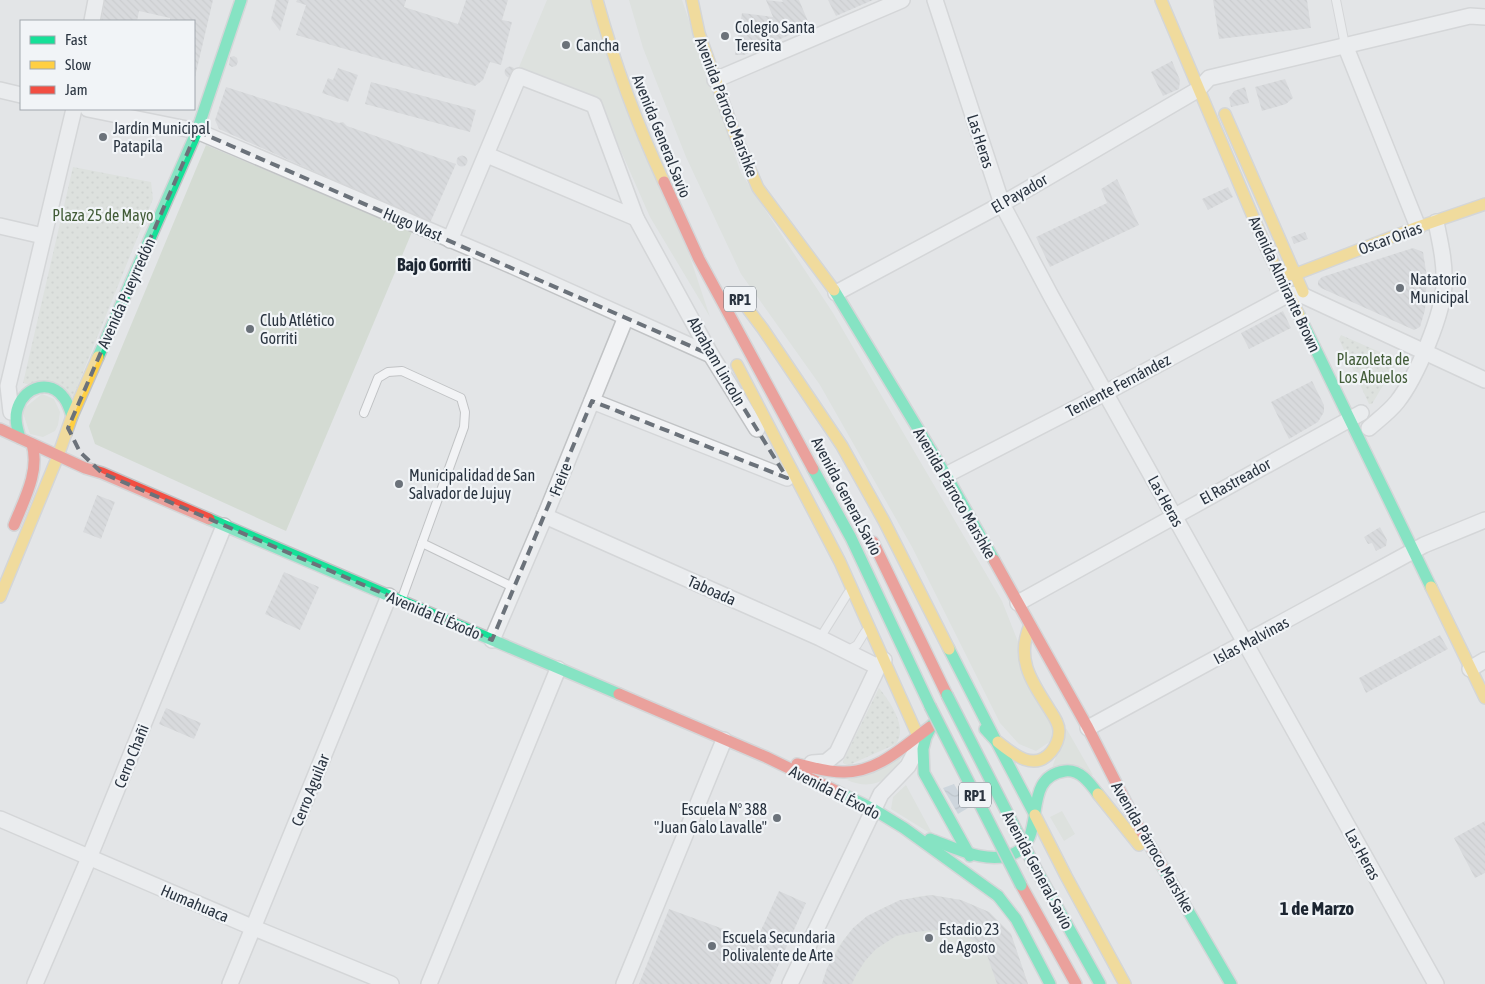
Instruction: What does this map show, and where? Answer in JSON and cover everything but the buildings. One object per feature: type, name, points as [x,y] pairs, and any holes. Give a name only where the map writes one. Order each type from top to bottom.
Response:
[{"type":"main road","name":"Avenida Pueyrredón","points":[[72,416],[197,131],[242,0]]},
{"type":"main road","name":"Avenida General Savio","points":[[597,0],[608,40],[648,148],[699,259],[743,343],[851,538],[930,706],[1021,885],[1076,984]]},
{"type":"main road","name":"Avenida Párroco Marshke","points":[[692,0],[699,33],[715,80],[742,153],[758,188],[836,293],[946,475],[1088,728],[1137,824],[1231,984]]},
{"type":"main road","name":"Avenida Almirante Brown","points":[[1161,0],[1207,81],[1268,252],[1280,275],[1301,300],[1480,663],[1485,698]]},
{"type":"main road","name":"Avenida Almirante Brown","points":[[1221,105],[1296,274],[1301,300]]},
{"type":"main road","name":"Oscar Orias","points":[[1280,275],[1296,274],[1485,204]]},
{"type":"main road","points":[[699,259],[723,329]]},
{"type":"main road","name":"RP1","points":[[788,386],[737,293],[842,446],[884,521],[996,741]]},
{"type":"main road","points":[[733,355],[861,607],[881,663],[920,744],[924,773],[966,851],[1016,920],[1050,984]]},
{"type":"main road","points":[[0,597],[58,456],[72,416],[70,406],[65,397],[49,386],[29,388],[20,394],[14,402],[11,422],[20,438]]},
{"type":"main road","points":[[0,429],[36,446],[59,440],[67,431]]},
{"type":"main road","points":[[67,431],[75,444]]},
{"type":"main road","points":[[9,539],[34,466],[36,446]]},
{"type":"main road","name":"Avenida El Éxodo","points":[[36,446],[766,757],[873,809],[904,828],[998,896]]},
{"type":"main road","name":"Avenida El Éxodo","points":[[83,455],[102,473]]},
{"type":"main road","name":"Avenida General Savio","points":[[869,536],[947,695],[1033,863],[1099,981]]},
{"type":"main road","points":[[932,725],[944,717],[960,714],[974,721],[1019,758],[1032,761],[1040,760],[1049,755],[1056,747],[1058,741],[1058,724],[1030,676],[1023,645],[1030,625]]},
{"type":"main road","points":[[996,741],[1125,984]]},
{"type":"main road","name":"Avenida El Éxodo","points":[[766,757],[828,770],[850,772],[872,766],[920,744]]},
{"type":"main road","name":"Avenida El Éxodo","points":[[904,828],[927,838],[990,857],[1015,853],[1026,843],[1035,815],[1039,794],[1048,778],[1066,771],[1080,774],[1094,788],[1123,827],[1170,878]]},
{"type":"street","points":[[92,20],[96,0]]},
{"type":"street","points":[[715,80],[902,0]]},
{"type":"street","name":"Las Heras","points":[[935,0],[1002,204],[1105,393],[1436,984]]},
{"type":"street","name":"El Payador","points":[[836,293],[1002,204],[1207,81],[1345,45],[1470,16],[1485,17]]},
{"type":"street","points":[[1345,45],[1418,228]]},
{"type":"street","name":"Abraham Lincoln","points":[[487,155],[519,76],[594,105],[636,218],[711,355],[788,478],[848,593],[861,607]]},
{"type":"street","points":[[0,90],[20,95]]},
{"type":"street","points":[[11,412],[8,386],[74,110]]},
{"type":"street","name":"Hugo Wast","points":[[93,110],[197,131],[711,355]]},
{"type":"street","points":[[450,240],[487,155],[636,218]]},
{"type":"street","points":[[1366,433],[1407,388],[1439,316],[1444,284],[1443,257],[1436,222]]},
{"type":"street","points":[[0,226],[43,236]]},
{"type":"street","points":[[1301,300],[1485,380]]},
{"type":"street","name":"Teniente Fernández","points":[[946,475],[1105,393],[1301,300]]},
{"type":"street","name":"Freire","points":[[492,640],[626,317]]},
{"type":"street","points":[[592,401],[788,478]]},
{"type":"street","name":"El Rastreador","points":[[1018,603],[1355,412]]},
{"type":"street","name":"Taboada","points":[[545,516],[847,651],[881,663]]},
{"type":"street","name":"Islas Malvinas","points":[[1088,728],[1422,547],[1485,520]]},
{"type":"street","name":"Cerro Chañi","points":[[35,984],[89,858],[224,526]]},
{"type":"street","name":"Cerro Aguilar","points":[[230,984],[395,598]]},
{"type":"street","points":[[794,763],[826,762],[837,753],[881,663]]},
{"type":"street","points":[[428,984],[558,669]]},
{"type":"street","points":[[790,984],[881,794],[908,766],[926,732],[932,725]]},
{"type":"street","points":[[624,984],[724,740]]},
{"type":"street","name":"Humahuaca","points":[[0,818],[89,858],[391,984]]},
{"type":"lane","points":[[1336,0],[1345,45]]},
{"type":"lane","points":[[364,413],[378,378],[388,372],[402,371],[461,398],[465,412],[464,426],[422,543],[395,598]]},
{"type":"lane","points":[[422,543],[515,588]]},
{"type":"lane","points":[[820,638],[848,593]]},
{"type":"lane","points":[[847,651],[857,645],[869,626]]},
{"type":"highlighted area","points":[[197,131],[711,355],[787,478],[592,401],[492,640],[102,473],[80,452],[68,428]]},
{"type":"green space","points":[[547,0],[590,0],[684,239],[710,317],[650,217],[598,99],[519,67]]},
{"type":"green space","points":[[629,0],[682,0],[741,173],[833,313],[1002,601],[1052,728],[1051,741],[1036,751],[1019,744],[1000,723],[912,547],[820,385],[741,274],[686,157],[643,48]]},
{"type":"green space","name":"Club Atlético Gorriti","points":[[206,145],[412,232],[286,531],[95,444],[89,426]]},
{"type":"green space","name":"Plaza 25 de Mayo","points":[[73,167],[151,182],[153,199],[73,397],[23,383]]},
{"type":"green space","name":"Plazoleta de Los Abuelos","points":[[1341,335],[1398,360],[1372,404],[1369,404],[1339,339]]},
{"type":"green space","points":[[42,394],[54,399],[60,412],[55,431],[43,437],[30,434],[22,410]]},
{"type":"green space","points":[[879,688],[888,700],[899,723],[899,737],[896,744],[849,765],[844,764],[843,761]]},
{"type":"green space","points":[[1066,728],[1093,775],[1052,768]]},
{"type":"green space","points":[[902,756],[892,772],[880,781],[865,784],[847,780]]},
{"type":"green space","points":[[906,785],[933,835],[891,809],[893,797]]},
{"type":"green space","points":[[1062,811],[1075,834],[1064,841],[1050,817]]},
{"type":"green space","name":"Estadio 23 de Agosto","points":[[931,895],[961,900],[989,912],[1011,934],[1028,984],[822,984],[828,965],[837,948],[862,921],[876,911],[893,904],[911,898]]},
{"type":"water","points":[[954,784],[968,808],[958,814],[943,788]]},
{"type":"traffic: fast","points":[[98,357],[197,131],[241,0]]},
{"type":"traffic: fast","points":[[834,290],[946,475],[994,560]]},
{"type":"traffic: fast","points":[[1299,315],[1431,587]]},
{"type":"traffic: fast","points":[[20,438],[16,415],[22,400],[32,390],[45,387],[52,388],[67,402],[72,416]]},
{"type":"traffic: fast","points":[[813,469],[851,538],[930,706]]},
{"type":"traffic: fast","points":[[209,519],[619,694]]},
{"type":"traffic: fast","points":[[949,649],[996,741]]},
{"type":"traffic: fast","points":[[947,695],[1037,871]]},
{"type":"traffic: fast","points":[[930,706],[1021,885]]},
{"type":"traffic: fast","points":[[932,725],[923,749],[924,773],[970,856]]},
{"type":"traffic: fast","points":[[985,729],[996,741],[1035,815]]},
{"type":"traffic: fast","points":[[930,839],[983,857],[1005,856],[1015,853],[1025,845],[1030,834],[1038,795],[1043,784],[1051,776],[1065,771],[1075,772],[1092,785],[1098,794]]},
{"type":"traffic: fast","points":[[836,791],[873,809],[904,828],[998,896]]},
{"type":"traffic: fast","points":[[1162,866],[1231,984]]},
{"type":"traffic: fast","points":[[1037,871],[1100,984]]},
{"type":"traffic: fast","points":[[998,896],[1016,919],[1050,984]]},
{"type":"traffic: slow","points":[[597,0],[627,92],[664,182]]},
{"type":"traffic: slow","points":[[692,0],[699,33],[735,135],[758,188],[834,290]]},
{"type":"traffic: slow","points":[[1161,0],[1268,252],[1299,315]]},
{"type":"traffic: slow","points":[[1225,114],[1303,292]]},
{"type":"traffic: slow","points":[[1283,275],[1296,274],[1418,227],[1485,204]]},
{"type":"traffic: slow","points":[[739,297],[763,329],[842,446],[884,521],[949,649]]},
{"type":"traffic: slow","points":[[0,597],[58,456],[72,416],[98,357]]},
{"type":"traffic: slow","points":[[737,365],[840,562],[918,736]]},
{"type":"traffic: slow","points":[[1431,587],[1485,698]]},
{"type":"traffic: slow","points":[[998,742],[1017,756],[1031,761],[1038,761],[1051,752],[1058,740],[1059,728],[1057,721],[1036,687],[1027,668],[1024,648],[1030,625]]},
{"type":"traffic: slow","points":[[1098,794],[1139,845]]},
{"type":"traffic: slow","points":[[1035,815],[1125,984]]},
{"type":"traffic: jam","points":[[664,182],[699,259],[813,469]]},
{"type":"traffic: jam","points":[[0,429],[85,468],[102,473],[209,519]]},
{"type":"traffic: jam","points":[[14,525],[30,485],[34,465],[32,444]]},
{"type":"traffic: jam","points":[[873,542],[947,695]]},
{"type":"traffic: jam","points":[[994,560],[1088,728],[1137,824],[1162,866]]},
{"type":"traffic: jam","points":[[619,694],[766,757],[836,791]]},
{"type":"traffic: jam","points":[[797,764],[837,772],[867,768],[890,757],[930,727]]},
{"type":"traffic: jam","points":[[1021,885],[1076,984]]},
{"type":"place","name":"Colegio Santa Teresita","points":[[725,36]]},
{"type":"place","name":"Cancha","points":[[566,45]]},
{"type":"place","name":"Jardín Municipal Patapila","points":[[103,137]]},
{"type":"place","name":"Natatorio Municipal","points":[[1400,288]]},
{"type":"place","name":"Club Atlético Gorriti","points":[[250,329]]},
{"type":"place","name":"Municipalidad de San Salvador de Jujuy","points":[[399,484]]},
{"type":"place","name":"Escuela N° 388 \"Juan Galo Lavalle\"","points":[[777,818]]},
{"type":"place","name":"Estadio 23 de Agosto","points":[[929,938]]},
{"type":"place","name":"Escuela Secundaria Polivalente de Arte","points":[[712,946]]},
{"type":"district","name":"Bajo Gorriti","points":[[434,264]]},
{"type":"district","name":"1 de Marzo","points":[[1317,908]]}]
